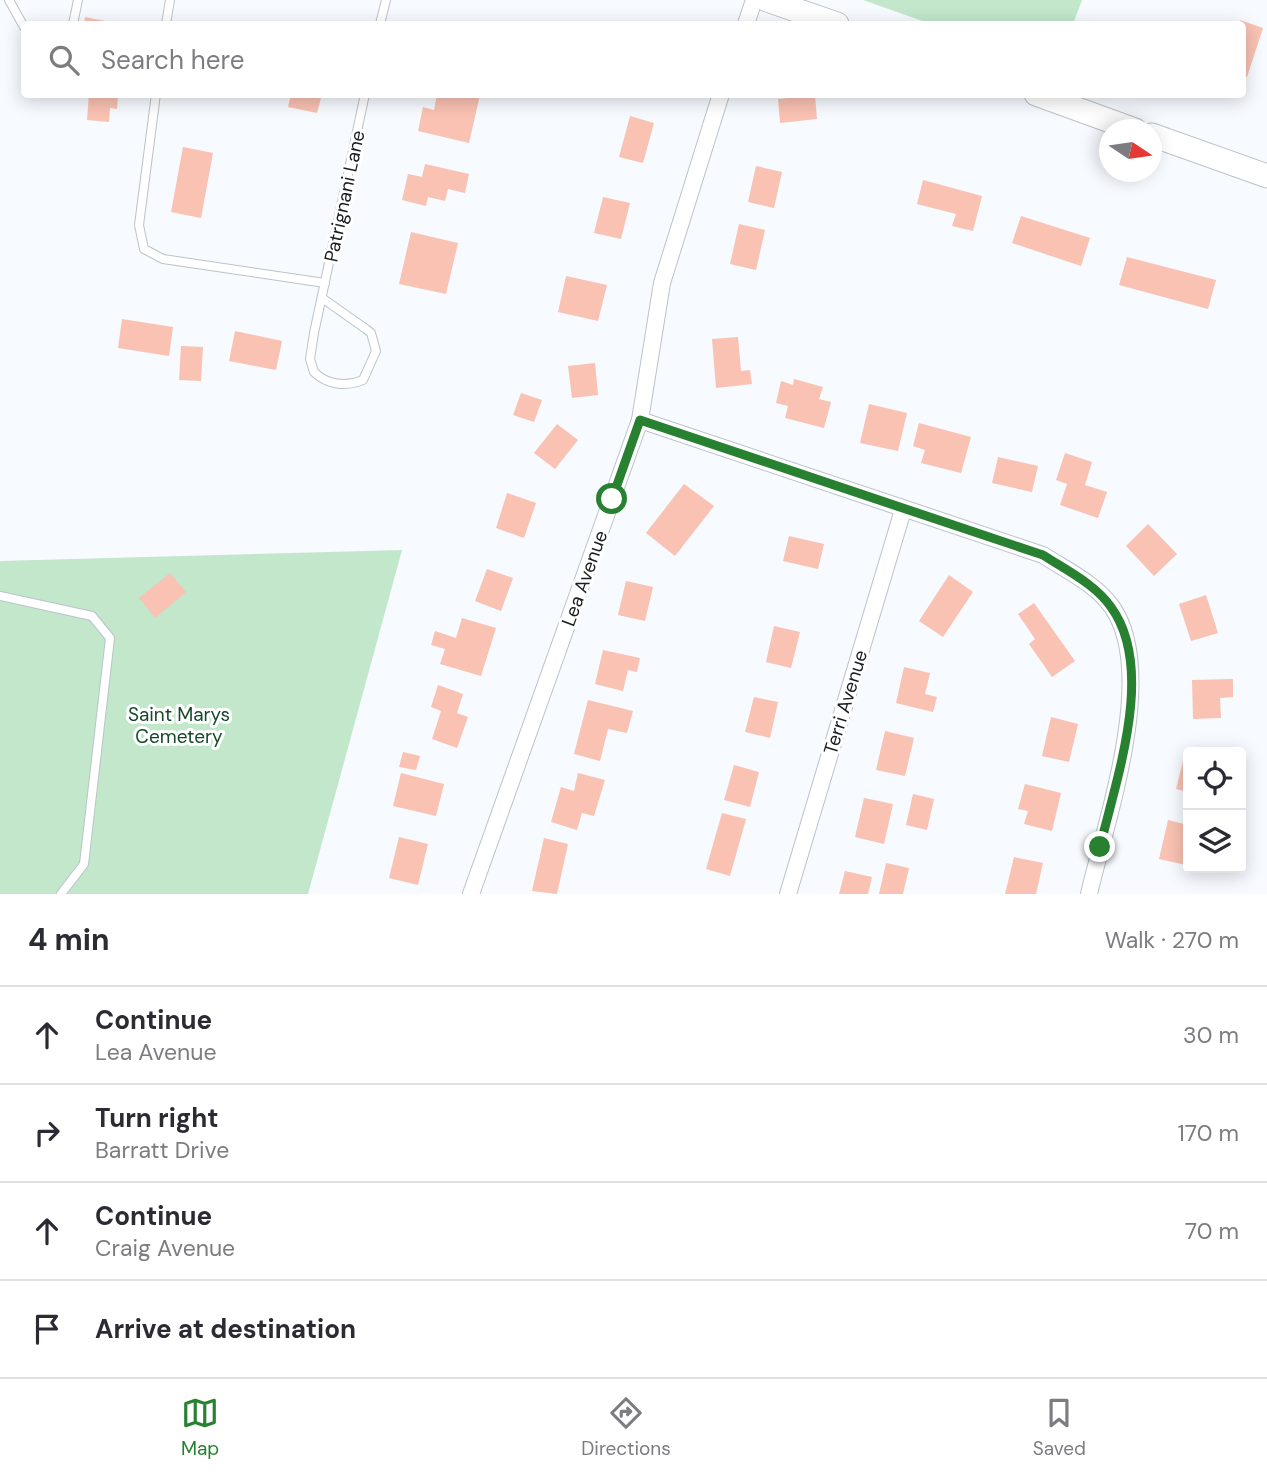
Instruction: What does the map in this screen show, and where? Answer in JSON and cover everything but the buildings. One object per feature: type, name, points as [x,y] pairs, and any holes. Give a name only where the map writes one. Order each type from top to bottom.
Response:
[{"type":"street","points":[[747,21],[754,0]]},
{"type":"street","points":[[767,0],[828,21]]},
{"type":"street","name":"Lea Avenue","points":[[471,894],[640,420],[662,283],[720,98]]},
{"type":"street","points":[[1047,98],[1105,119]]},
{"type":"street","points":[[1162,139],[1267,176]]},
{"type":"street","points":[[640,420],[902,510],[1043,555],[1097,591],[1112,607],[1128,640],[1131,693],[1128,729],[1089,894]]},
{"type":"street","name":"Terri Avenue","points":[[788,894],[902,510]]},
{"type":"lane","points":[[9,0],[21,22]]},
{"type":"lane","points":[[74,21],[78,0]]},
{"type":"lane","points":[[166,21],[170,0]]},
{"type":"lane","points":[[381,21],[386,0]]},
{"type":"lane","points":[[155,98],[139,225],[144,249],[163,259],[325,283]]},
{"type":"lane","name":"Patrignani Lane","points":[[322,298],[371,333],[376,351],[374,362],[363,380],[342,385],[330,382],[314,372],[310,359],[322,298],[325,283],[364,98]]},
{"type":"lane","points":[[0,596],[92,616],[110,638],[84,864],[61,894]]},
{"type":"green space","points":[[863,0],[1082,0],[1074,21],[922,21]]},
{"type":"green space","name":"Saint Marys Cemetery","points":[[402,550],[308,894],[0,894],[0,561]]},
{"type":"route","points":[[612,499],[640,420],[902,510],[1043,555],[1097,591],[1112,607],[1128,640],[1131,693],[1128,729],[1100,847]]}]
